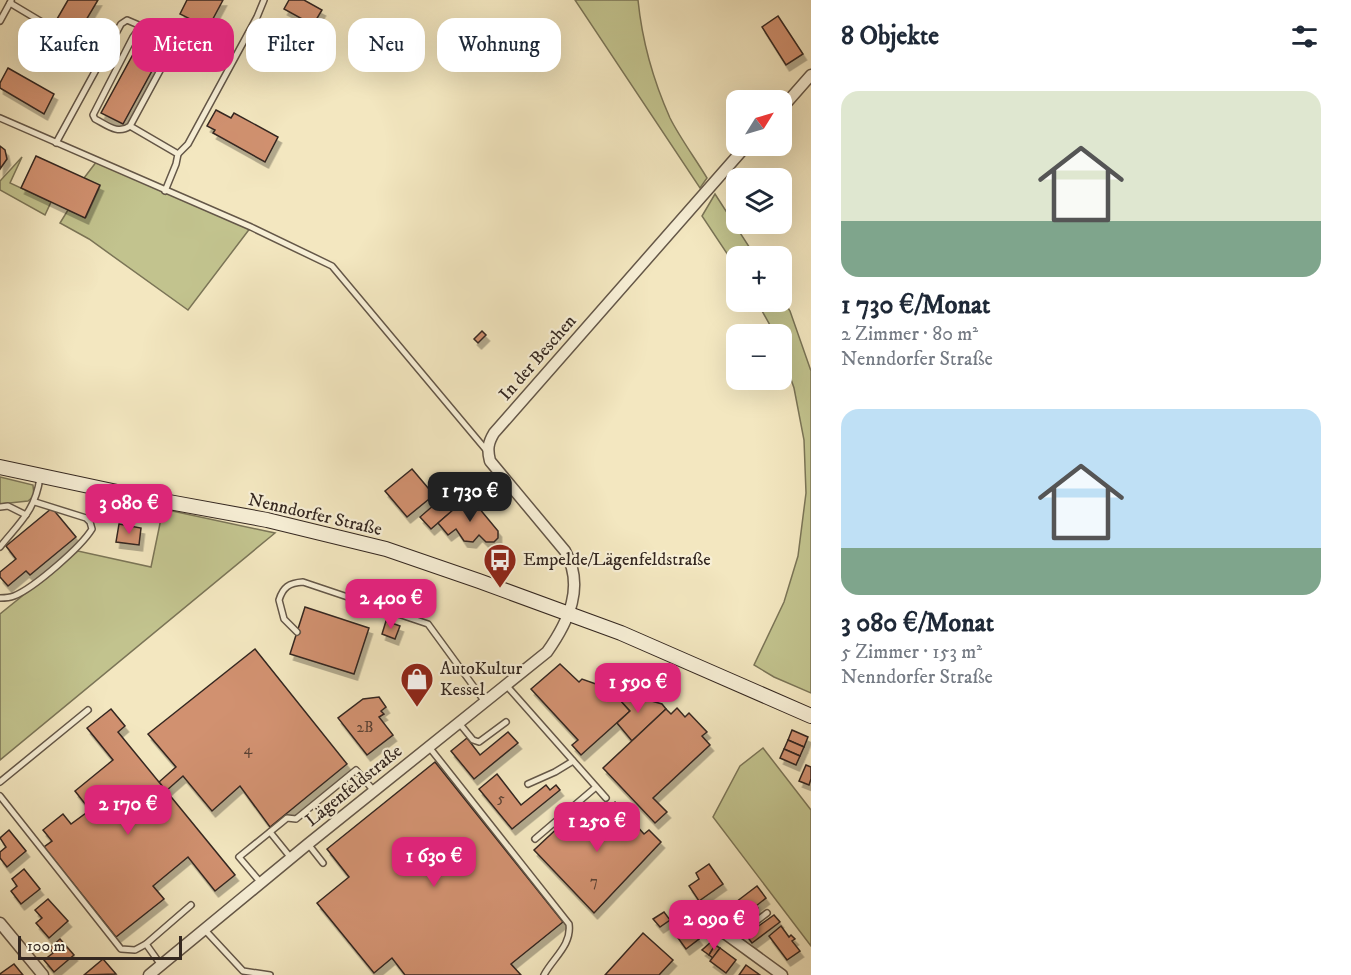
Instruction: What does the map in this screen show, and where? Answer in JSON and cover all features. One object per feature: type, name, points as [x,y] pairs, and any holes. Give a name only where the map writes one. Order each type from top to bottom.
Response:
[{"type":"street","points":[[792,97],[811,75]]},
{"type":"street","name":"In der Beschen","points":[[487,451],[494,433],[737,156]]},
{"type":"street","points":[[487,451],[490,461],[499,473],[565,551],[573,564],[575,587],[568,613]]},
{"type":"street","name":"Nenndorfer Straße","points":[[0,467],[40,477],[267,520],[386,549],[568,613],[637,640],[811,716]]},
{"type":"street","name":"Lägenfeldstraße","points":[[149,975],[547,652],[564,625],[568,613]]},
{"type":"street","points":[[701,916],[782,975]]},
{"type":"street","points":[[0,923],[43,975]]},
{"type":"lane","points":[[165,191],[178,154],[188,144],[258,17],[264,0]]},
{"type":"lane","points":[[0,21],[11,1],[39,18]]},
{"type":"lane","points":[[120,28],[124,21],[132,21]]},
{"type":"lane","points":[[132,39],[93,115],[94,119],[117,131],[125,130],[130,126],[159,72]]},
{"type":"lane","points":[[56,143],[94,72]]},
{"type":"lane","points":[[0,118],[251,227],[332,266],[487,451]]},
{"type":"lane","points":[[130,126],[178,154]]},
{"type":"lane","points":[[0,547],[34,502],[40,477]]},
{"type":"lane","points":[[0,598],[14,596],[26,590],[87,538],[92,529],[86,518],[34,502]]},
{"type":"lane","points":[[0,507],[8,507],[26,515]]},
{"type":"lane","points":[[297,632],[284,619],[279,600],[285,587],[291,583],[303,582],[428,624],[485,702]]},
{"type":"lane","points":[[506,686],[606,798]]},
{"type":"lane","points":[[0,782],[88,710]]},
{"type":"lane","points":[[459,723],[473,740],[479,742],[506,722]]},
{"type":"lane","points":[[429,747],[569,924],[570,933],[567,943],[544,975]]},
{"type":"lane","points":[[528,784],[555,772],[573,760]]},
{"type":"lane","points":[[261,883],[239,857],[287,818],[296,819],[356,770],[374,791]]},
{"type":"lane","points":[[535,839],[596,787]]},
{"type":"lane","points":[[0,796],[121,950],[135,950],[146,944],[191,905]]},
{"type":"lane","points":[[270,832],[291,858]]},
{"type":"lane","points":[[308,844],[323,863]]},
{"type":"lane","points":[[733,939],[767,913]]},
{"type":"lane","points":[[204,929],[243,971],[270,975]]},
{"type":"lane","points":[[146,944],[161,965]]},
{"type":"green space","points":[[575,0],[638,0],[645,45],[664,104],[678,133],[707,178],[700,188]]},
{"type":"green space","points":[[22,157],[10,183],[51,202],[45,215],[0,190],[0,181]]},
{"type":"green space","points":[[97,161],[251,227],[188,310],[89,239],[60,223],[68,210],[86,217],[100,186],[84,178]]},
{"type":"green space","points":[[715,194],[726,211],[726,234],[741,234],[749,246],[726,246],[726,252],[702,216]]},
{"type":"green space","points":[[763,312],[790,312],[811,371],[811,693],[774,677],[754,665],[784,602],[798,556],[806,493],[804,440],[792,382],[792,324],[769,324]]},
{"type":"green space","points":[[0,477],[33,485],[34,496],[28,501],[0,504]]},
{"type":"green space","points":[[163,509],[275,533],[0,760],[0,614],[78,551],[151,567]]},
{"type":"green space","points":[[763,748],[811,810],[811,946],[713,817],[740,766]]},
{"type":"building","points":[[68,0],[98,0],[87,18],[58,18]]},
{"type":"building","points":[[187,0],[223,0],[213,18],[188,18],[180,14]]},
{"type":"building","points":[[289,0],[304,0],[322,10],[317,18],[300,18],[284,9]]},
{"type":"building","points":[[778,16],[803,54],[786,65],[762,27]]},
{"type":"building","points":[[132,56],[132,72],[151,72],[123,124],[101,113]]},
{"type":"building","points":[[8,68],[54,94],[44,114],[0,88],[0,83]]},
{"type":"building","points":[[216,110],[231,118],[234,113],[278,137],[265,162],[213,133],[215,130],[207,126]]},
{"type":"building","points":[[0,146],[5,150],[7,159],[0,169]]},
{"type":"building","points":[[36,156],[100,185],[85,218],[21,188]]},
{"type":"building","points":[[482,331],[486,335],[478,343],[474,339]]},
{"type":"building","points":[[412,469],[434,495],[407,517],[385,491]]},
{"type":"building","points":[[463,480],[474,492],[431,529],[420,517]]},
{"type":"building","points":[[469,496],[498,531],[498,538],[494,542],[486,542],[479,535],[473,542],[464,541],[456,529],[448,535],[438,523]]},
{"type":"building","points":[[52,508],[76,537],[30,575],[26,571],[8,586],[0,577],[0,572],[16,559],[6,546]]},
{"type":"building","points":[[119,524],[141,528],[139,545],[116,542]]},
{"type":"building","points":[[305,607],[369,628],[354,674],[290,654]]},
{"type":"building","points":[[386,621],[400,626],[395,639],[382,634]]},
{"type":"building","points":[[255,649],[347,764],[270,827],[240,786],[212,811],[183,776],[166,791],[159,782],[176,767],[148,734]]},
{"type":"building","points":[[560,664],[579,682],[582,679],[610,689],[630,711],[581,755],[572,745],[578,740],[531,689]]},
{"type":"building","points":[[610,689],[662,704],[666,709],[632,741],[617,723],[630,711]]},
{"type":"building","points":[[379,697],[386,707],[381,711],[384,714],[379,717],[393,735],[367,755],[338,718],[363,699]]},
{"type":"building","points":[[677,708],[685,717],[689,713],[707,732],[702,736],[710,745],[653,798],[667,812],[655,823],[603,768],[666,709],[671,714]]},
{"type":"building","points":[[111,709],[125,726],[118,732],[235,875],[215,891],[188,857],[153,886],[164,899],[116,937],[44,847],[52,841],[43,830],[63,814],[71,824],[90,810],[75,791],[113,760],[87,728]]},
{"type":"building","points":[[792,730],[808,737],[804,747],[788,740]]},
{"type":"building","points":[[508,732],[518,743],[474,779],[451,751],[467,738],[480,755]]},
{"type":"building","points":[[788,740],[804,747],[800,756],[784,749]]},
{"type":"building","points":[[784,749],[800,756],[796,765],[780,758]]},
{"type":"building","points":[[435,762],[563,922],[511,964],[521,975],[405,975],[392,958],[374,973],[317,903],[349,877],[327,849]]},
{"type":"building","points":[[806,765],[811,767],[809,785],[799,781]]},
{"type":"building","points":[[497,774],[521,805],[546,785],[550,790],[556,785],[560,790],[512,829],[479,789]]},
{"type":"building","points":[[615,802],[644,834],[649,830],[661,842],[594,913],[534,850],[579,808],[593,823]]},
{"type":"building","points":[[9,830],[26,851],[7,867],[0,858],[0,852],[6,847],[0,838]]},
{"type":"building","points":[[709,864],[723,884],[699,901],[689,886],[699,879],[696,873]]},
{"type":"building","points":[[24,869],[40,889],[21,904],[11,891],[17,886],[12,879]]},
{"type":"building","points":[[757,886],[766,898],[756,906],[758,908],[754,912],[752,909],[742,917],[732,905]]},
{"type":"building","points":[[48,899],[68,921],[49,938],[36,923],[42,918],[35,910]]},
{"type":"building","points":[[664,912],[670,920],[660,927],[653,919]]},
{"type":"building","points":[[774,915],[780,922],[752,943],[746,935]]},
{"type":"building","points":[[781,926],[789,937],[791,935],[795,939],[792,941],[800,951],[787,960],[769,936]]},
{"type":"building","points":[[686,929],[688,931],[691,929],[699,939],[686,949],[678,938]]},
{"type":"building","points":[[643,933],[673,960],[659,975],[605,975]]},
{"type":"building","points":[[60,939],[74,955],[54,972],[44,960],[53,953],[50,948]]},
{"type":"building","points":[[711,942],[715,945],[709,955],[702,950]]},
{"type":"building","points":[[715,945],[720,948],[713,958],[709,955]]},
{"type":"building","points":[[720,948],[736,960],[726,973],[710,961]]},
{"type":"building","points":[[103,959],[116,974],[84,975]]},
{"type":"building","points":[[14,964],[23,975],[0,975],[0,974]]},
{"type":"building","points":[[746,965],[760,975],[739,975]]},
{"type":"place","name":"Empelde/Lägenfeldstraße","points":[[500,589]]},
{"type":"place","name":"AutoKultur Kessel","points":[[417,708]]}]
